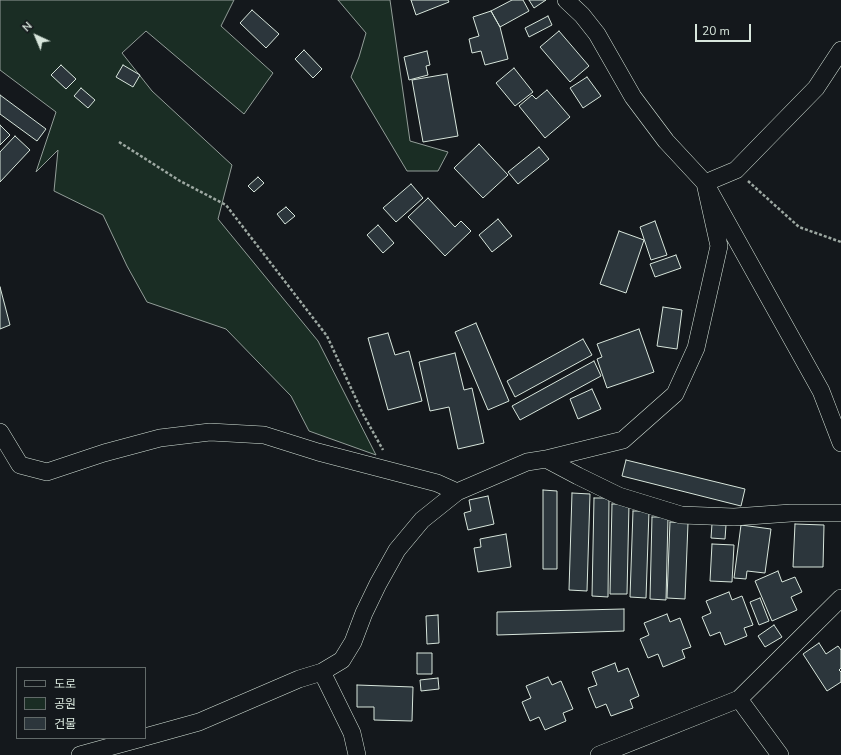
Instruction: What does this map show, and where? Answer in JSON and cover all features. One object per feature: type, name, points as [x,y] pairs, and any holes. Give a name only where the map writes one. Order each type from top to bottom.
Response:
[{"type":"street","points":[[566,0],[582,15],[597,34],[633,97],[666,141],[705,183],[821,391],[841,442]]},
{"type":"street","points":[[705,183],[736,170],[816,88],[841,50]]},
{"type":"street","points":[[146,737],[199,722],[299,679],[322,672],[342,660],[353,642],[375,590],[397,550],[422,520],[457,492],[527,462],[546,459],[623,440],[675,394],[696,348],[719,246],[705,183]]},
{"type":"street","points":[[0,432],[20,465],[47,472],[104,453],[160,438],[210,432],[264,435],[318,452],[437,483],[457,492]]},
{"type":"street","points":[[546,459],[619,496],[681,515],[734,517],[791,513],[841,513]]},
{"type":"street","points":[[599,755],[739,699],[841,598]]},
{"type":"street","points":[[322,672],[352,733],[357,755]]},
{"type":"street","points":[[739,699],[780,755]]},
{"type":"street","points":[[80,755],[138,739]]},
{"type":"path","points":[[119,142],[180,181],[226,205],[327,336],[363,414],[394,472]]},
{"type":"path","points":[[736,170],[799,227],[841,242]]},
{"type":"green space","points":[[0,0],[234,0],[221,26],[273,73],[244,114],[146,31],[122,53],[152,91],[232,165],[218,219],[318,341],[376,455],[309,431],[291,396],[226,329],[147,302],[127,266],[103,215],[54,191],[58,150],[36,172],[56,112],[0,70]]},
{"type":"green space","points":[[338,0],[390,0],[410,141],[448,152],[438,171],[407,171],[351,77],[366,33]]},
{"type":"building","points":[[411,0],[448,0],[449,2],[416,15]]},
{"type":"building","points":[[512,0],[523,0],[529,11],[500,27],[491,11]]},
{"type":"building","points":[[529,0],[546,0],[534,8]]},
{"type":"building","points":[[252,10],[279,34],[266,48],[240,23]]},
{"type":"building","points":[[491,11],[500,27],[508,59],[485,65],[481,51],[472,53],[469,39],[479,36],[473,17]]},
{"type":"building","points":[[548,16],[552,25],[529,37],[525,28]]},
{"type":"building","points":[[559,31],[589,66],[570,82],[540,47]]},
{"type":"building","points":[[304,50],[322,69],[313,78],[295,59]]},
{"type":"building","points":[[427,51],[430,65],[426,66],[428,75],[409,80],[404,57]]},
{"type":"building","points":[[61,65],[76,79],[66,89],[51,75]]},
{"type":"building","points":[[123,65],[140,75],[133,87],[116,77]]},
{"type":"building","points":[[514,68],[533,92],[515,106],[496,83]]},
{"type":"building","points":[[447,74],[458,136],[423,142],[412,80]]},
{"type":"building","points":[[587,77],[601,96],[583,108],[570,88]]},
{"type":"building","points":[[81,88],[95,100],[88,108],[74,96]]},
{"type":"building","points":[[547,90],[570,117],[545,138],[519,106],[532,95],[536,99]]},
{"type":"building","points":[[0,95],[46,129],[37,141],[0,114]]},
{"type":"building","points":[[0,125],[10,135],[0,145]]},
{"type":"building","points":[[15,136],[30,150],[0,182],[0,152]]},
{"type":"building","points":[[479,144],[508,175],[483,198],[454,168]]},
{"type":"building","points":[[539,147],[549,159],[518,184],[508,172]]},
{"type":"building","points":[[258,177],[264,183],[254,192],[248,186]]},
{"type":"building","points":[[411,184],[423,198],[396,222],[383,208]]},
{"type":"building","points":[[428,198],[455,227],[461,221],[471,231],[445,256],[408,217]]},
{"type":"building","points":[[286,207],[295,216],[285,224],[277,214]]},
{"type":"building","points":[[498,219],[512,236],[492,252],[479,235]]},
{"type":"building","points":[[655,221],[667,255],[651,260],[640,227]]},
{"type":"building","points":[[378,225],[394,243],[383,253],[367,235]]},
{"type":"building","points":[[619,231],[644,240],[626,293],[600,284]]},
{"type":"building","points":[[676,255],[681,268],[655,277],[650,264]]},
{"type":"building","points":[[0,287],[10,325],[0,329]]},
{"type":"building","points":[[663,307],[682,310],[677,349],[657,346]]},
{"type":"building","points":[[476,323],[509,401],[488,410],[455,332]]},
{"type":"building","points":[[639,329],[654,372],[607,388],[597,359],[602,357],[597,344]]},
{"type":"building","points":[[388,333],[395,355],[409,351],[422,401],[388,410],[368,338]]},
{"type":"building","points":[[583,339],[592,355],[515,397],[507,381]]},
{"type":"building","points":[[455,353],[464,390],[472,388],[484,443],[458,449],[449,407],[430,411],[419,362]]},
{"type":"building","points":[[594,361],[601,376],[520,420],[512,406]]},
{"type":"building","points":[[592,389],[601,409],[578,419],[570,399]]},
{"type":"building","points":[[626,460],[745,489],[741,506],[622,476]]},
{"type":"building","points":[[543,490],[557,491],[557,569],[543,569]]},
{"type":"building","points":[[572,493],[590,494],[587,591],[569,590]]},
{"type":"building","points":[[488,496],[494,524],[468,530],[464,513],[471,511],[469,500]]},
{"type":"building","points":[[594,498],[609,498],[608,597],[592,596]]},
{"type":"building","points":[[612,504],[629,504],[627,594],[610,594]]},
{"type":"building","points":[[633,511],[649,511],[646,598],[630,597]]},
{"type":"building","points":[[652,517],[668,517],[666,600],[650,599]]},
{"type":"building","points":[[670,522],[688,523],[685,599],[667,598]]},
{"type":"building","points":[[712,524],[726,525],[725,539],[711,538]]},
{"type":"building","points":[[795,524],[824,525],[823,567],[793,567]]},
{"type":"building","points":[[741,525],[771,529],[765,573],[747,571],[746,579],[734,578]]},
{"type":"building","points":[[506,534],[511,567],[478,572],[474,548],[481,547],[480,539]]},
{"type":"building","points":[[712,544],[734,545],[732,582],[710,581]]},
{"type":"building","points":[[778,571],[782,582],[795,577],[802,592],[791,597],[797,610],[772,621],[755,581]]},
{"type":"building","points":[[729,592],[732,600],[742,596],[753,625],[744,628],[747,636],[725,645],[720,632],[710,636],[702,617],[711,613],[706,601]]},
{"type":"building","points":[[760,598],[769,621],[759,625],[750,602]]},
{"type":"building","points":[[624,609],[624,631],[497,635],[497,612]]},
{"type":"building","points":[[667,614],[670,622],[680,618],[691,647],[682,650],[685,658],[663,667],[658,654],[648,658],[640,639],[649,635],[644,623]]},
{"type":"building","points":[[438,615],[439,643],[427,644],[426,616]]},
{"type":"building","points":[[774,625],[782,637],[765,647],[758,636]]},
{"type":"building","points":[[819,643],[826,654],[838,646],[841,650],[841,668],[839,670],[841,672],[841,682],[827,691],[803,654]]},
{"type":"building","points":[[417,653],[432,653],[432,674],[417,674]]},
{"type":"building","points":[[615,663],[618,672],[628,668],[639,696],[630,700],[633,708],[611,716],[606,704],[596,708],[588,688],[597,685],[592,672]]},
{"type":"building","points":[[548,677],[552,685],[561,681],[573,709],[563,713],[566,721],[545,730],[539,717],[530,721],[522,702],[531,698],[526,686]]},
{"type":"building","points":[[438,678],[439,689],[421,691],[420,680]]},
{"type":"building","points":[[357,685],[413,687],[412,721],[374,720],[374,707],[357,707]]}]
